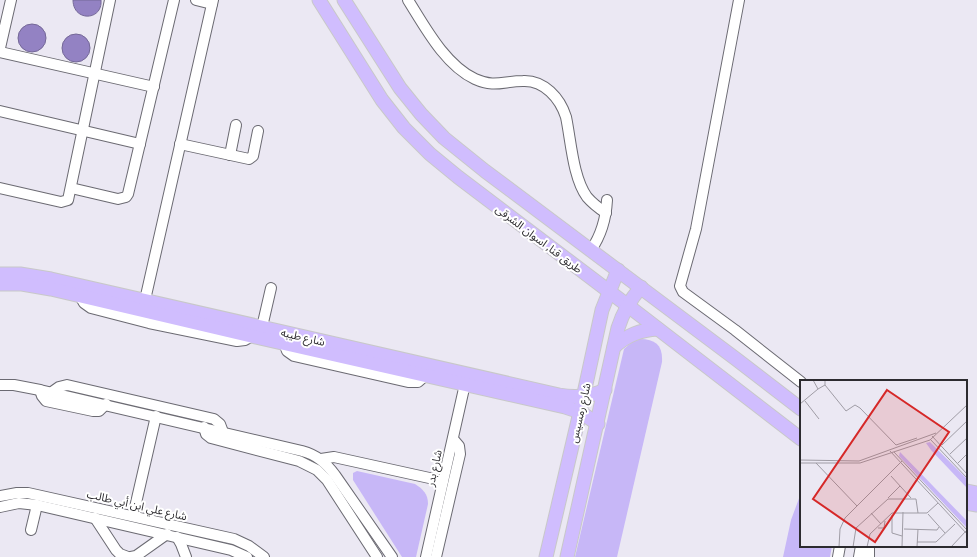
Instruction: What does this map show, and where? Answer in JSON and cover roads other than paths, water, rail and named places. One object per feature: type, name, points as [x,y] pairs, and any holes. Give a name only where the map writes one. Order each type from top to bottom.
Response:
[{"type":"main road","name":"طريق قنا, اسوان الشرقى","points":[[319,0],[382,100],[416,142],[453,174],[609,291],[800,438]]},
{"type":"main road","name":"طريق قنا, اسوان الشرقى","points":[[344,0],[400,88],[432,126],[471,160],[800,408]]},
{"type":"main road","name":"شارع رمسيس","points":[[546,557],[584,396],[599,323],[609,291],[618,270]]},
{"type":"main road","name":"شارع طيبه","points":[[0,274],[36,276],[145,300],[284,343],[565,407],[580,412],[598,424]]},
{"type":"main road","name":"شارع طيبه","points":[[0,284],[36,286],[258,334],[559,395],[575,397],[595,394],[605,390]]},
{"type":"main road","name":"شارع رمسيس","points":[[567,557],[621,320],[627,305],[641,287]]},
{"type":"main road","points":[[614,347],[620,341],[634,333],[650,329],[658,329]]},
{"type":"main road","points":[[967,491],[977,493]]},
{"type":"main road","points":[[967,503],[977,505]]},
{"type":"street","points":[[0,48],[11,0]]},
{"type":"street","points":[[0,188],[64,202],[69,198],[110,0]]},
{"type":"street","points":[[71,188],[118,199],[126,197],[130,191],[174,0]]},
{"type":"street","points":[[145,300],[212,2],[196,0]]},
{"type":"street","points":[[408,0],[431,37],[449,59],[474,79],[490,84],[530,81],[545,87],[553,93],[564,108],[577,177],[588,198],[606,213]]},
{"type":"street","points":[[740,0],[696,229],[680,286],[683,292],[736,330],[800,381]]},
{"type":"street","points":[[0,52],[154,87]]},
{"type":"street","points":[[0,111],[140,144]]},
{"type":"street","points":[[230,155],[236,125]]},
{"type":"street","points":[[180,144],[247,159],[252,158],[258,131]]},
{"type":"street","points":[[591,250],[602,233],[607,200]]},
{"type":"street","points":[[258,334],[272,288]]},
{"type":"street","points":[[0,384],[52,392],[204,427],[302,451],[318,457],[338,458],[443,481]]},
{"type":"street","name":"شارع بدر","points":[[426,557],[465,384]]},
{"type":"street","points":[[52,392],[59,387],[67,385],[214,419],[220,424],[223,432]]},
{"type":"street","points":[[40,390],[42,396],[46,400],[94,412],[101,410],[106,404]]},
{"type":"street","points":[[133,516],[156,416]]},
{"type":"street","points":[[204,427],[206,434],[211,438],[299,461],[317,470],[327,480],[377,557]]},
{"type":"street","points":[[436,557],[460,454],[459,446],[453,439]]},
{"type":"street","points":[[310,466],[318,457]]},
{"type":"street","points":[[318,457],[335,475],[392,557]]},
{"type":"street","name":"شارع علي ابن أبي طالب","points":[[0,496],[28,493],[234,539],[249,546],[264,557]]},
{"type":"street","name":"شارع علي ابن أبي طالب","points":[[0,507],[19,503],[37,505],[172,535],[231,550],[247,557]]},
{"type":"street","points":[[31,530],[37,505]]},
{"type":"street","points":[[95,518],[116,550],[120,554],[128,557]]},
{"type":"street","points":[[131,557],[136,556],[172,535],[181,544],[186,557]]},
{"type":"street","points":[[838,557],[840,547]]},
{"type":"street","points":[[859,557],[861,547]]},
{"type":"street","points":[[219,557],[231,550]]}]
